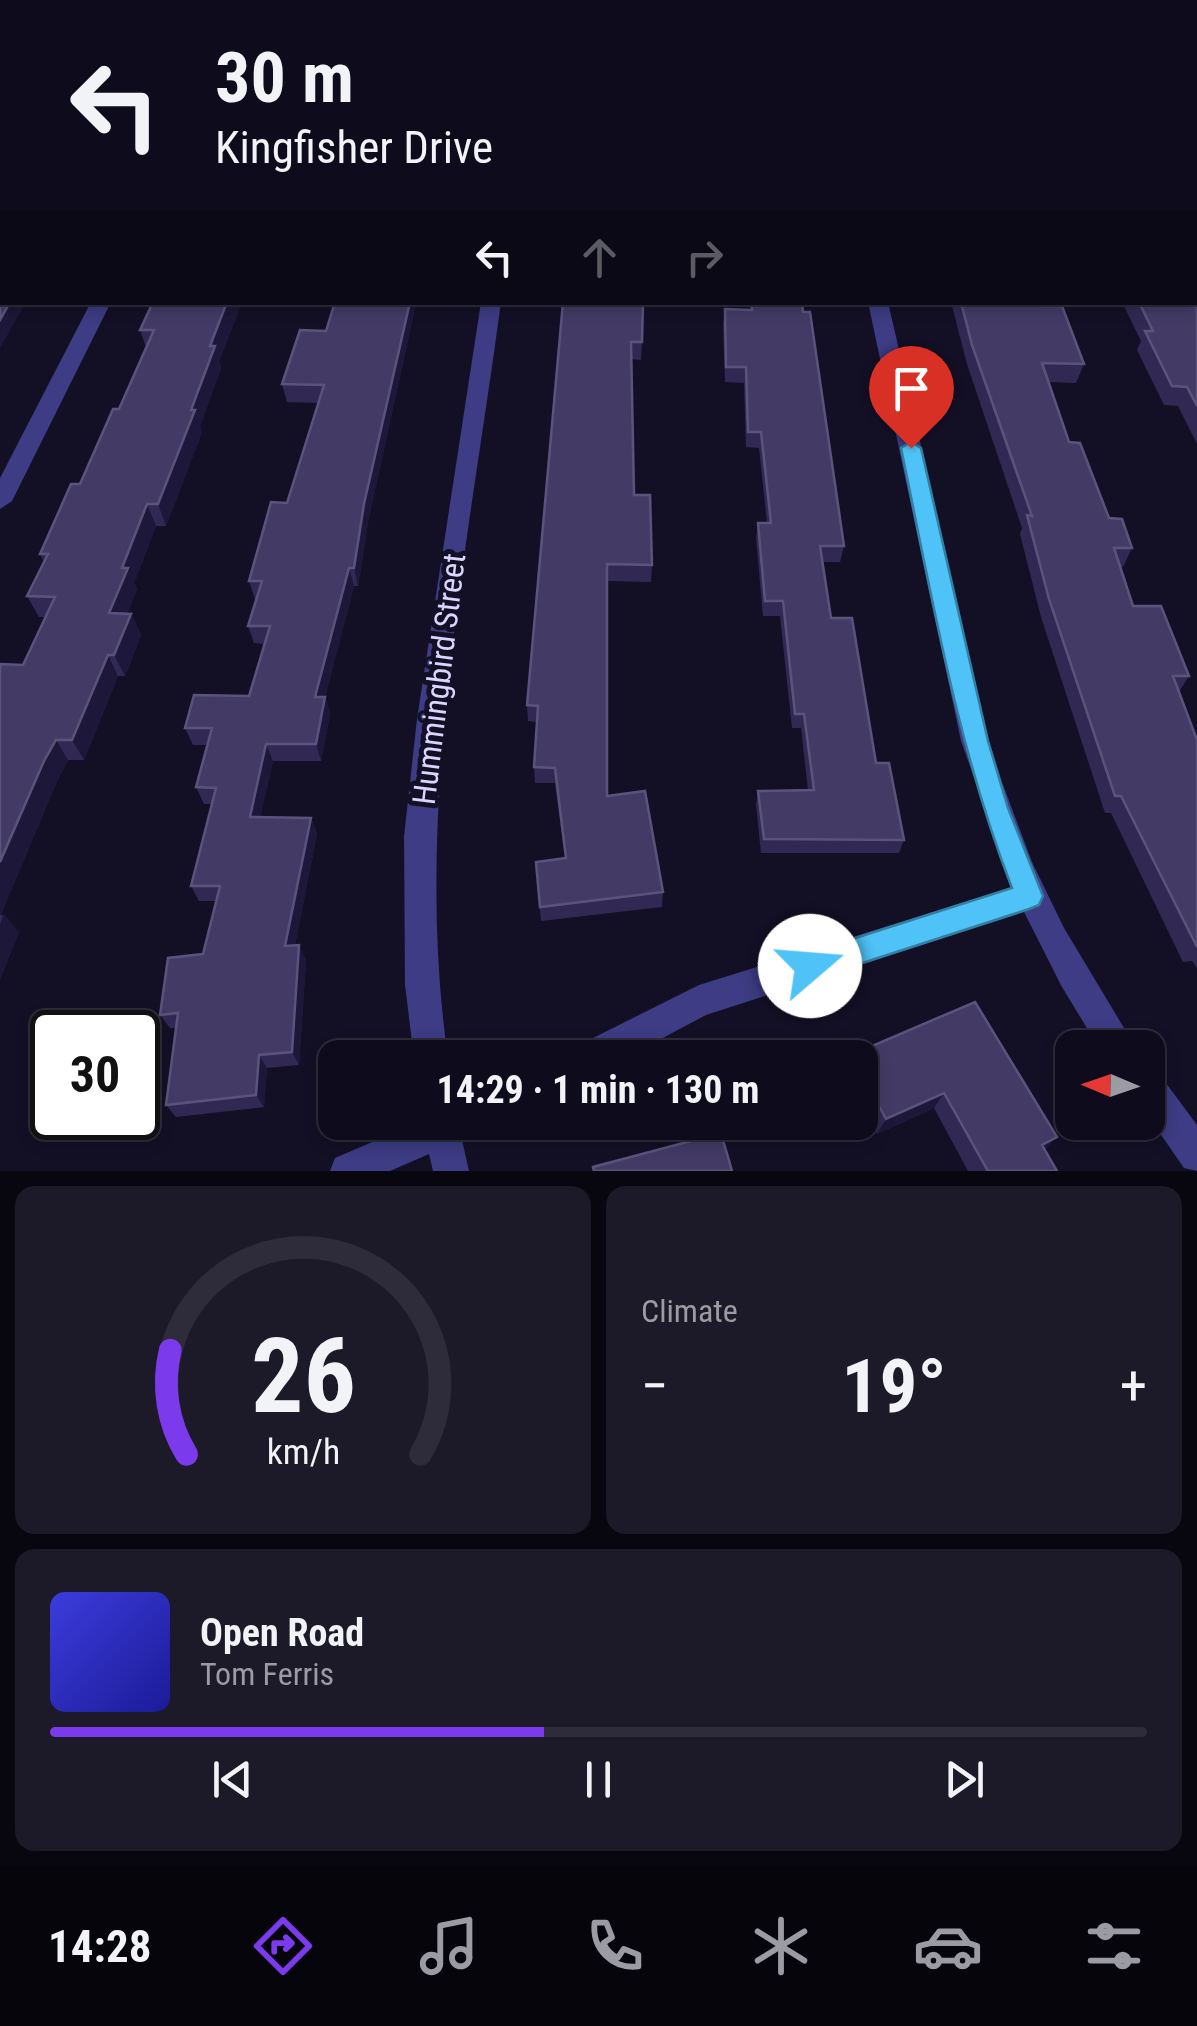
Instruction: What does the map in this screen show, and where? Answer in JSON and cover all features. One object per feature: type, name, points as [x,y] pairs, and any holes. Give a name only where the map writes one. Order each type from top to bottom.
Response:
[{"type":"street","points":[[0,501],[99,305]]},
{"type":"street","name":"Hummingbird Street","points":[[428,1040],[421,986],[418,838],[431,719],[491,305]]},
{"type":"street","points":[[879,305],[975,741],[994,808],[1029,896],[1109,1030]]},
{"type":"street","points":[[624,1040],[700,1001],[1029,896]]},
{"type":"street","points":[[1165,1111],[1197,1155]]},
{"type":"street","points":[[348,1171],[417,1140]]},
{"type":"street","points":[[449,1140],[451,1171]]},
{"type":"building","points":[[0,305],[8,305],[0,320]]},
{"type":"building","points":[[152,305],[226,305],[191,410],[195,410],[158,504],[147,504],[122,568],[128,568],[109,613],[131,614],[114,655],[108,655],[72,740],[56,740],[44,761],[0,862],[0,667],[23,665],[55,597],[27,596],[48,554],[40,554],[71,484],[80,484],[154,330],[140,330]]},
{"type":"building","points":[[334,305],[409,305],[364,504],[354,568],[349,568],[315,697],[325,697],[316,744],[266,744],[250,817],[311,818],[285,946],[299,945],[292,1052],[259,1055],[256,1095],[166,1105],[178,1013],[160,1015],[168,958],[203,954],[220,886],[191,886],[216,788],[196,787],[212,728],[185,728],[194,695],[249,696],[270,626],[248,626],[262,581],[249,581],[271,502],[287,503],[324,385],[282,384],[300,330],[326,331]]},
{"type":"building","points":[[563,305],[643,305],[642,342],[631,342],[634,495],[650,495],[652,565],[607,564],[607,796],[645,791],[663,892],[540,907],[536,862],[566,858],[555,768],[534,767],[538,706],[527,705]]},
{"type":"building","points":[[752,305],[802,305],[803,312],[810,312],[844,546],[820,546],[831,618],[852,618],[876,763],[889,763],[904,840],[764,839],[758,791],[814,790],[804,714],[795,714],[783,601],[765,601],[758,523],[771,523],[761,432],[748,432],[746,367],[726,367],[725,309],[752,310]]},
{"type":"building","points":[[962,305],[1062,306],[1084,364],[1042,363],[1069,442],[1080,443],[1109,518],[1122,519],[1132,548],[1114,548],[1133,606],[1161,606],[1189,676],[1173,676],[1197,740],[1197,947],[1121,796],[1115,796],[1049,599],[1027,515],[1032,516]]},
{"type":"building","points":[[1140,305],[1197,305],[1197,406],[1187,387],[1172,386],[1145,331],[1153,331]]},
{"type":"building","points":[[975,1002],[1055,1134],[1055,1138],[1042,1145],[1057,1171],[988,1171],[944,1093],[886,1119],[878,1104],[878,1043]]},
{"type":"building","points":[[695,1140],[723,1140],[732,1171],[594,1171],[593,1167]]},
{"type":"route","points":[[810,966],[1029,896],[994,808],[975,741],[911,448]]}]
